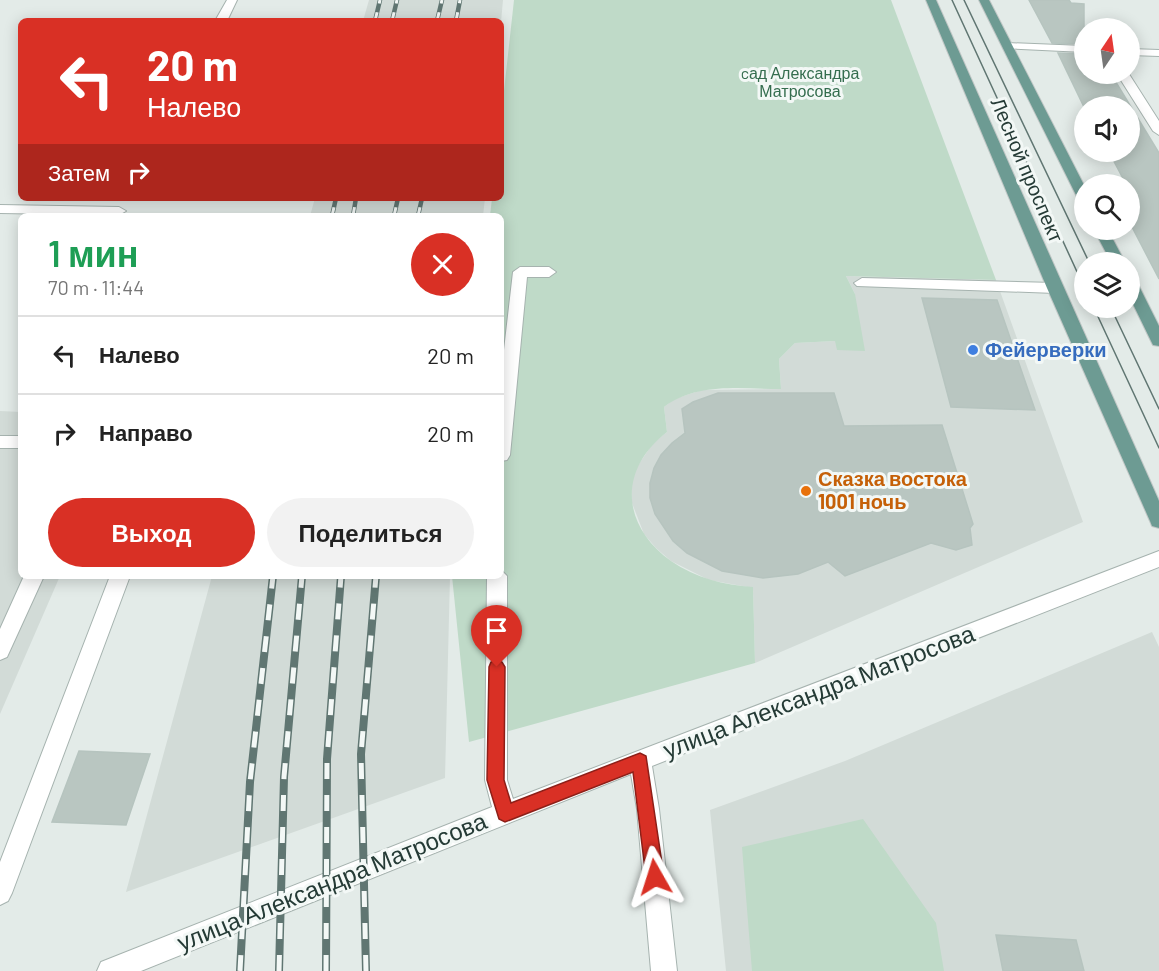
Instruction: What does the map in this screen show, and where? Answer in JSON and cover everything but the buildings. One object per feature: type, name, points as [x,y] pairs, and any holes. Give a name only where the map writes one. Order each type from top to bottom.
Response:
[{"type":"main road","name":"Лесной проспект","points":[[931,0],[1055,288],[1159,521]]},
{"type":"main road","name":"Лесной проспект","points":[[984,0],[1074,177]]},
{"type":"main road","points":[[1140,304],[1159,341]]},
{"type":"street","points":[[223,18],[232,0]]},
{"type":"street","points":[[1007,46],[1074,49]]},
{"type":"street","points":[[1140,52],[1159,53]]},
{"type":"street","points":[[1130,84],[1158,127]]},
{"type":"street","points":[[0,209],[120,208]]},
{"type":"street","points":[[504,426],[520,272],[549,272]]},
{"type":"street","points":[[862,283],[1055,288]]},
{"type":"street","points":[[0,442],[18,442]]},
{"type":"street","name":"улица Александра Матросова","points":[[110,971],[505,813],[1159,559]]},
{"type":"street","points":[[0,651],[33,579]]},
{"type":"street","points":[[0,893],[119,579]]},
{"type":"street","points":[[497,579],[496,780],[505,813]]},
{"type":"street","points":[[640,761],[648,809],[664,971]]},
{"type":"shaded area","points":[[369,0],[503,0],[501,18],[364,18]]},
{"type":"shaded area","points":[[314,201],[485,201],[483,213],[311,213]]},
{"type":"shaded area","points":[[846,276],[996,280],[1083,522],[755,663],[753,588],[709,580],[671,561],[644,534],[632,503],[631,486],[635,470],[653,443],[667,432],[664,407],[674,399],[702,390],[781,389],[779,359],[795,343],[835,341],[855,294]]},
{"type":"shaded area","points":[[0,411],[18,412],[18,579],[59,579],[0,714]]},
{"type":"shaded area","points":[[211,579],[450,579],[445,778],[126,892]]},
{"type":"shaded area","points":[[1152,632],[1159,647],[1159,971],[726,971],[710,810],[845,761]]},
{"type":"green space","name":"cад Александра Матросова","points":[[514,0],[891,0],[996,280],[846,276],[855,294],[865,351],[837,350],[835,341],[795,343],[779,359],[781,389],[705,390],[677,399],[664,407],[667,432],[651,447],[640,463],[634,480],[632,497],[635,514],[642,531],[654,547],[671,561],[710,580],[753,587],[755,663],[469,742],[452,579],[504,579],[504,213],[490,213],[492,201],[504,201],[504,91]]},
{"type":"green space","points":[[863,819],[936,923],[944,971],[752,971],[742,847]]},
{"type":"tram line","points":[[952,0],[1074,265]]},
{"type":"tram line","points":[[964,0],[1084,252]]},
{"type":"tram line","points":[[1099,318],[1159,448]]},
{"type":"tram line","points":[[1116,318],[1159,409]]},
{"type":"railway","points":[[376,18],[380,0]]},
{"type":"railway","points":[[393,18],[397,0]]},
{"type":"railway","points":[[438,18],[442,0]]},
{"type":"railway","points":[[457,18],[460,0]]},
{"type":"railway","points":[[333,213],[335,201]]},
{"type":"railway","points":[[354,213],[356,201]]},
{"type":"railway","points":[[395,213],[397,201]]},
{"type":"railway","points":[[419,213],[421,201]]},
{"type":"railway","points":[[240,971],[250,782],[273,579]]},
{"type":"railway","points":[[279,971],[284,777],[302,579]]},
{"type":"railway","points":[[326,971],[327,759],[341,579]]},
{"type":"railway","points":[[366,971],[361,754],[376,579]]},
{"type":"place","name":"Фейерверки","points":[[973,350]]},
{"type":"place","name":"Сказка востока 1001 ночь","points":[[806,491]]},
{"type":"route","points":[[497,667],[496,780],[505,813],[640,761],[655,877]]}]
